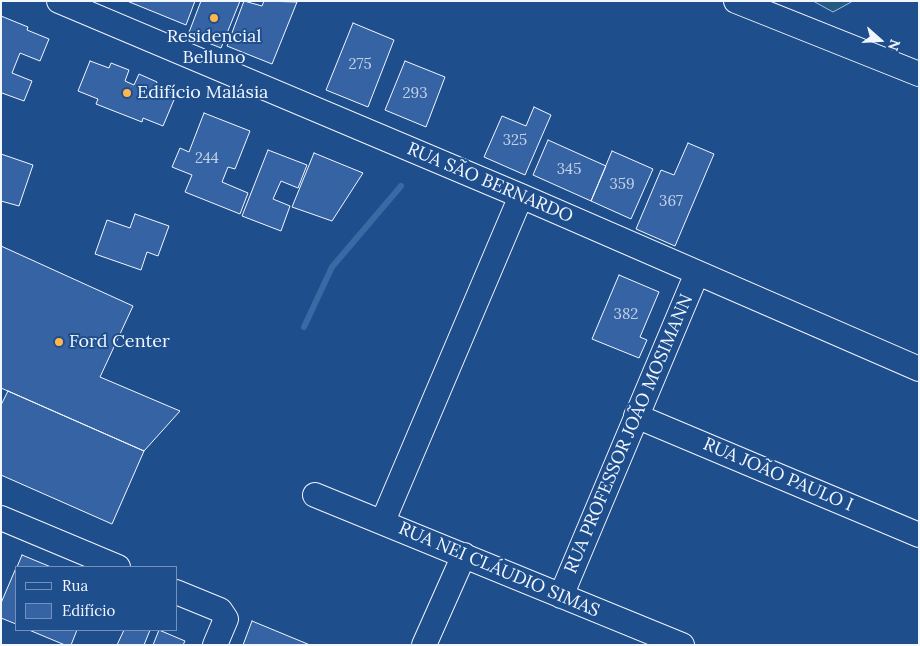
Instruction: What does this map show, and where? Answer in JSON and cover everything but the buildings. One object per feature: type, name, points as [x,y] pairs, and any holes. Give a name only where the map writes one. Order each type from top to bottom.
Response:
[{"type":"street","name":"RUA SÃO BERNARDO","points":[[59,1],[521,196],[919,369]]},
{"type":"street","points":[[736,1],[919,74]]},
{"type":"street","points":[[383,521],[521,196]]},
{"type":"street","name":"RUA PROFESSOR JOÃO MOSIMANN","points":[[561,596],[697,273]]},
{"type":"street","name":"RUA JOÃO PAULO I","points":[[636,416],[919,535]]},
{"type":"street","name":"RUA NEI CLÁUDIO SIMAS","points":[[315,495],[383,521],[561,596],[635,636],[682,645]]},
{"type":"street","points":[[1,518],[116,566]]},
{"type":"street","points":[[424,645],[464,556]]},
{"type":"street","points":[[178,593],[220,610],[226,619],[215,645]]},
{"type":"shaded area","points":[[813,1],[853,1],[833,12]]},
{"type":"waterway","points":[[304,327],[332,267],[401,186]]},
{"type":"place","name":"Residencial Belluno","points":[[214,18]]},
{"type":"place","name":"Edifício Malásia","points":[[127,93]]},
{"type":"place","name":"Ford Center","points":[[59,342]]}]
